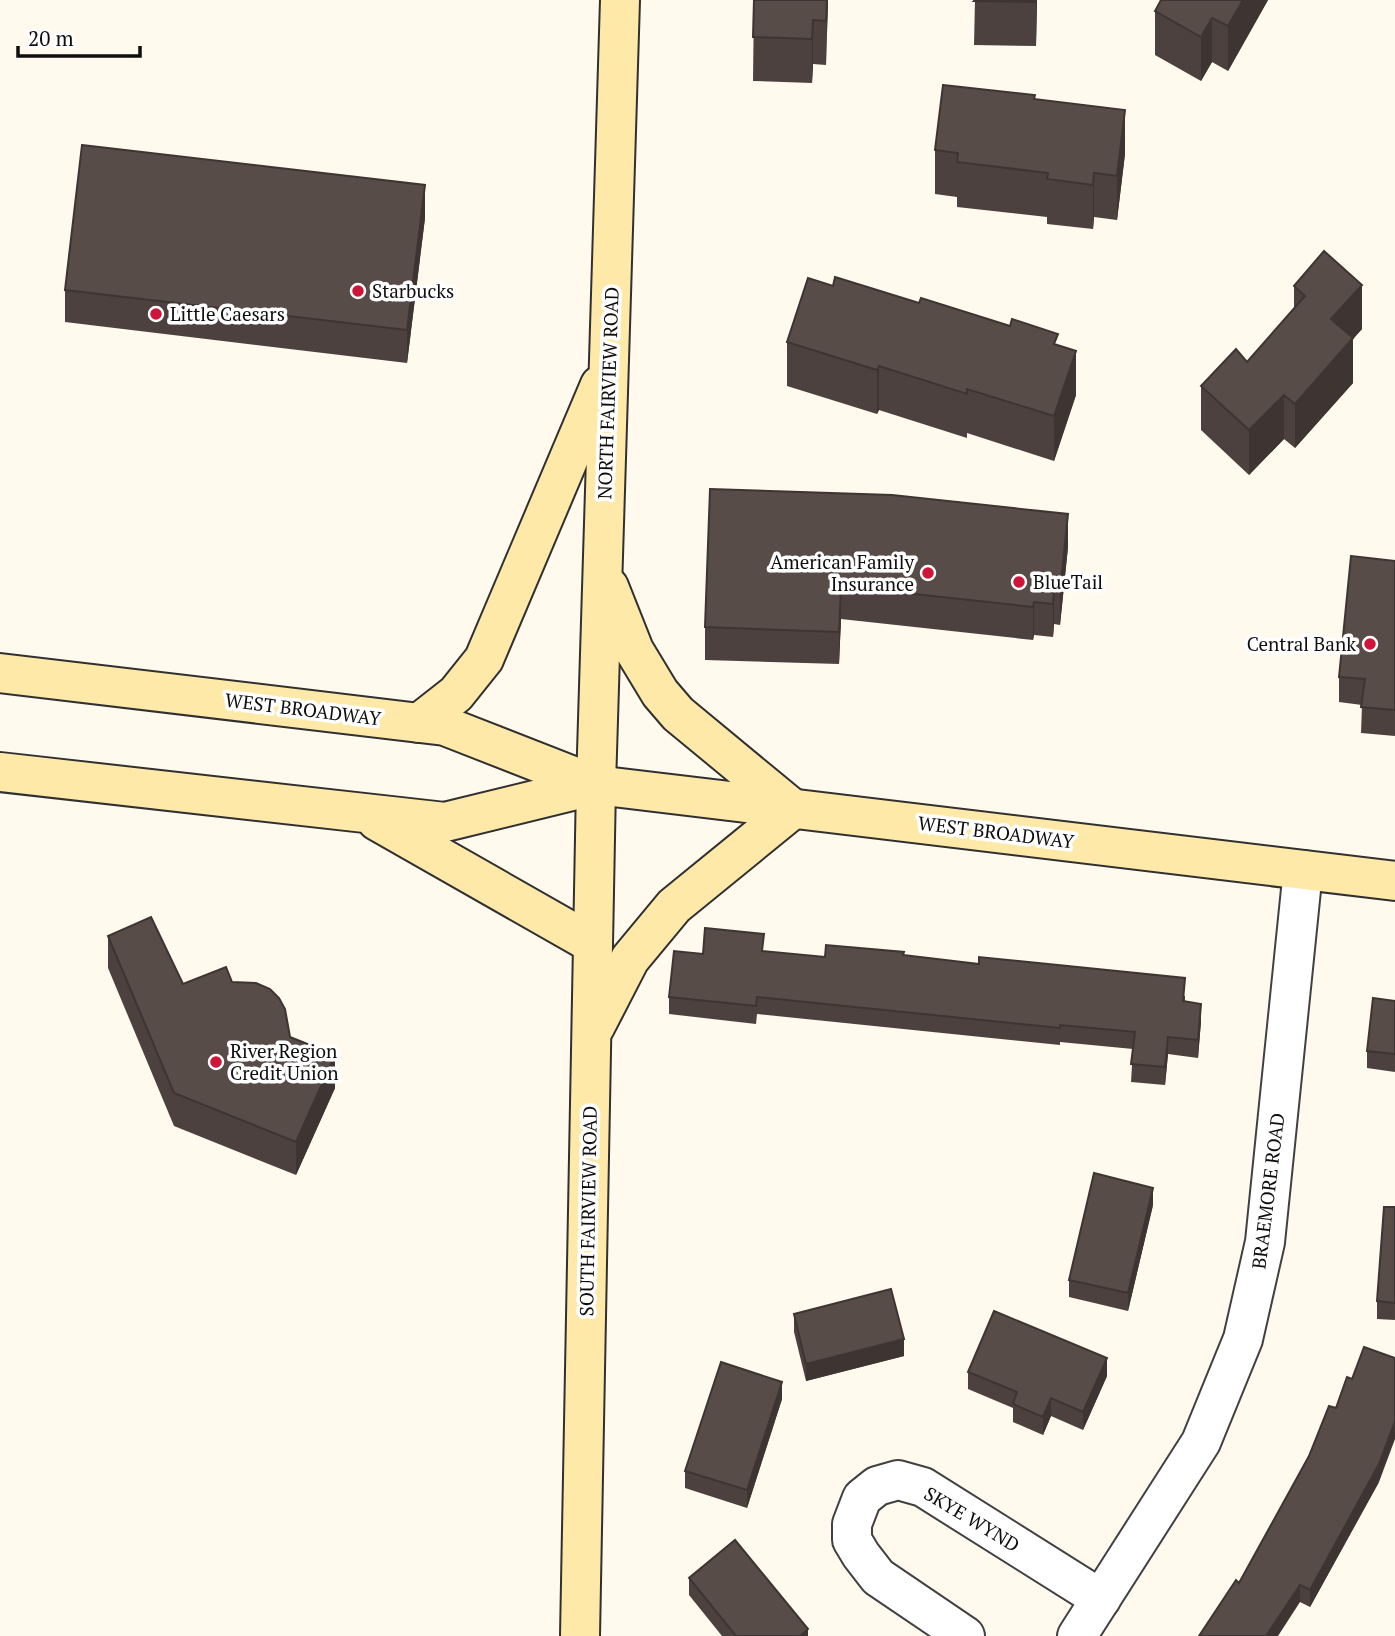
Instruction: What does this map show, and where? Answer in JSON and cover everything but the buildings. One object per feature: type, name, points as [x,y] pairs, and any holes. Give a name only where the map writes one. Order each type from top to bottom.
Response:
[{"type":"main road","name":"NORTH FAIRVIEW ROAD","points":[[596,786],[620,0]]},
{"type":"main road","points":[[419,723],[456,694],[484,659],[609,364]]},
{"type":"main road","points":[[592,1033],[630,960],[674,906],[793,808],[678,714],[660,693],[634,650],[603,572]]},
{"type":"main road","name":"WEST BROADWAY","points":[[0,673],[445,726],[596,786],[1395,881]]},
{"type":"main road","name":"WEST BROADWAY","points":[[0,772],[445,822],[596,786]]},
{"type":"main road","name":"SOUTH FAIRVIEW ROAD","points":[[580,1636],[596,786]]},
{"type":"main road","points":[[363,813],[593,944]]},
{"type":"street","name":"BRAEMORE ROAD","points":[[1077,1636],[1201,1442],[1243,1339],[1265,1242],[1303,870]]},
{"type":"street","name":"SKYE WYND","points":[[965,1636],[878,1577],[856,1548],[852,1540],[852,1524],[862,1498],[877,1486],[898,1480],[923,1487],[1101,1599]]},
{"type":"place","name":"Starbucks","points":[[358,291]]},
{"type":"place","name":"Little Caesars","points":[[156,314]]},
{"type":"place","name":"American Family Insurance","points":[[928,573]]},
{"type":"place","name":"BlueTail","points":[[1019,582]]},
{"type":"place","name":"Central Bank","points":[[1370,644]]},
{"type":"place","name":"River Region Credit Union","points":[[216,1062]]}]
